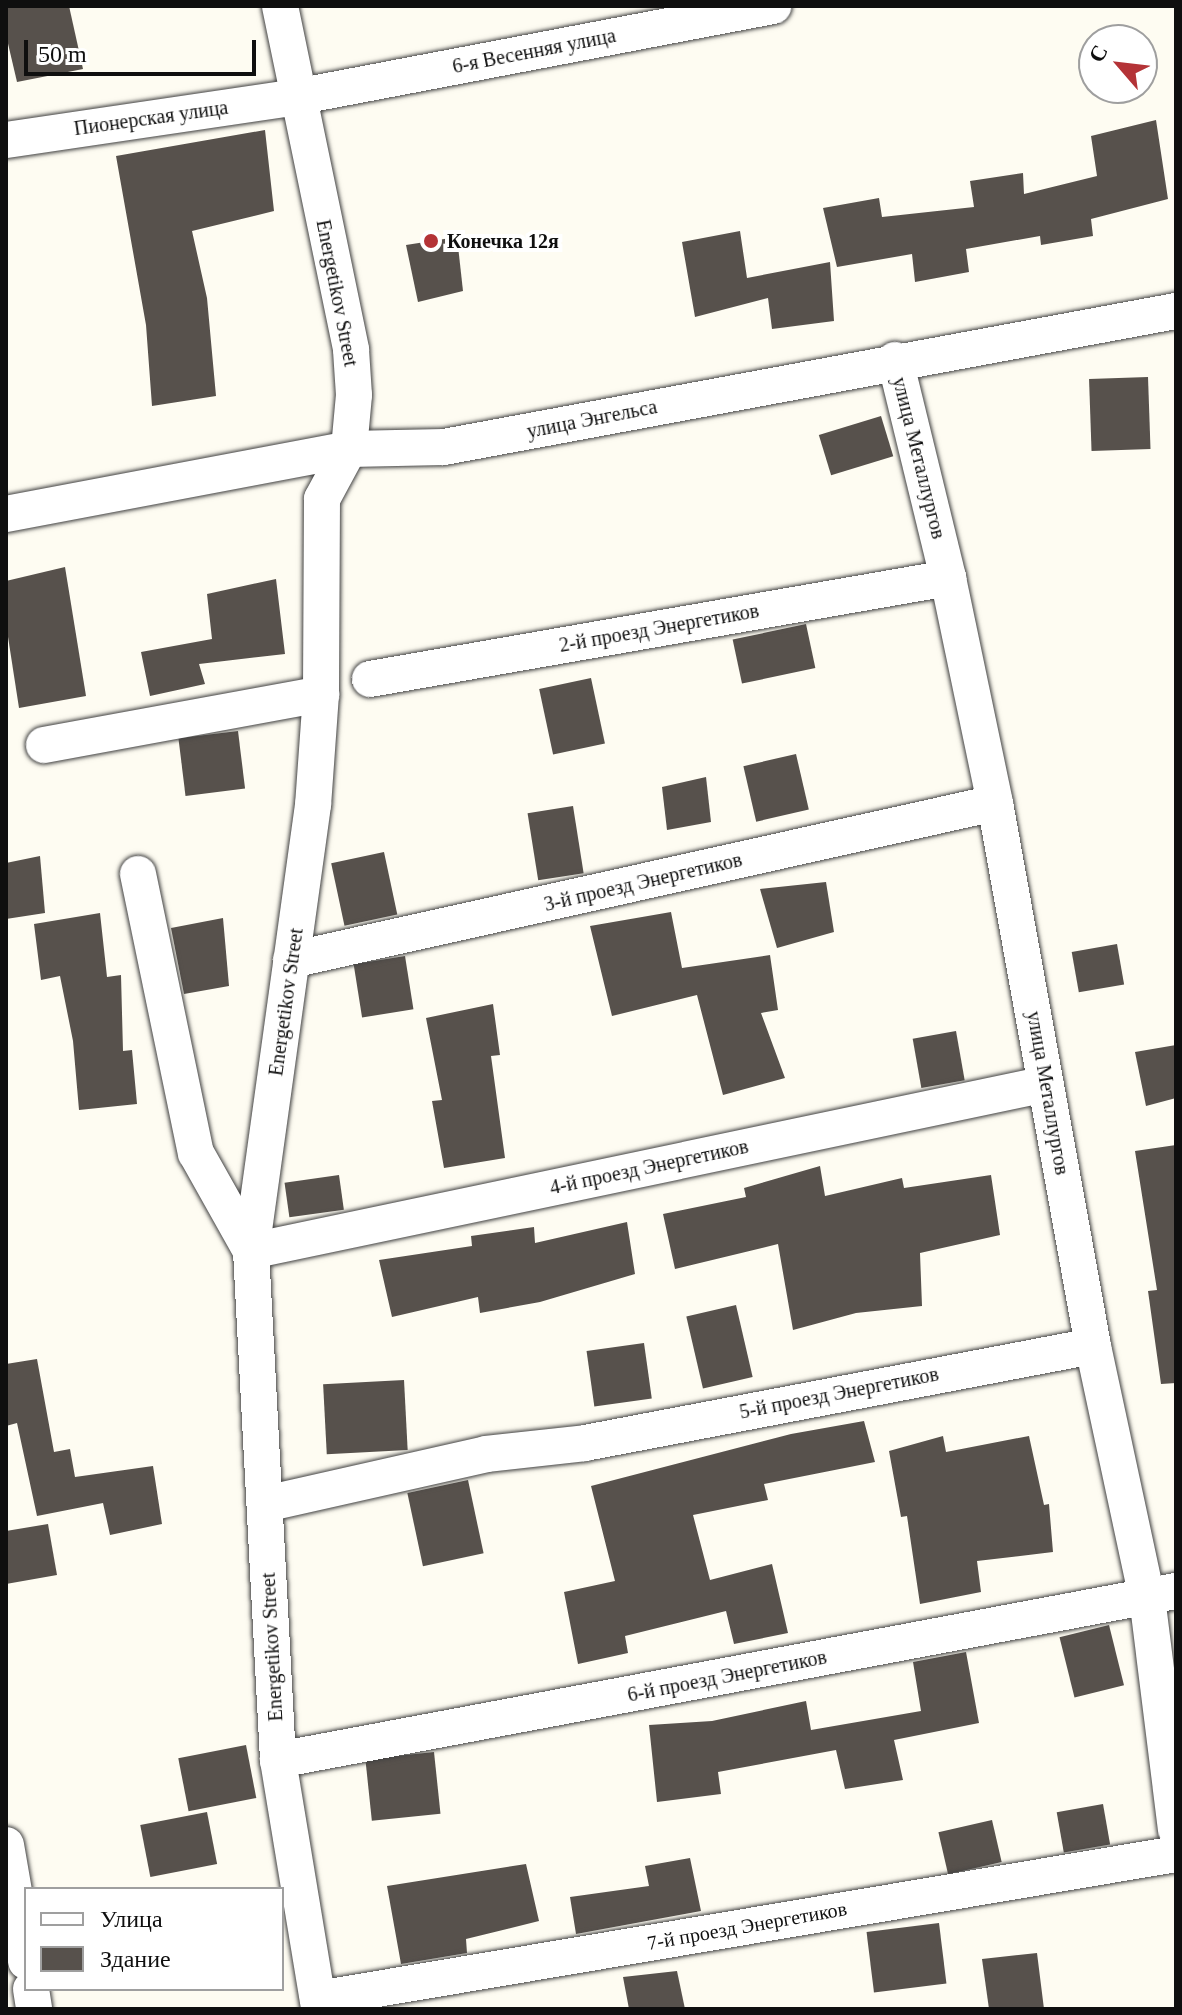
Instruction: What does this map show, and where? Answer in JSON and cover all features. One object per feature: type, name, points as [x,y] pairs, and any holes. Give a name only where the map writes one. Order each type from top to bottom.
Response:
[{"type":"street","name":"Energetikov Street","points":[[280,6],[296,97],[351,350],[349,449],[322,499],[321,694],[313,805],[251,1251],[278,1760],[318,2004]]},
{"type":"street","name":"6-я Весенняя улица","points":[[296,97],[695,13],[773,6]]},
{"type":"street","name":"Пионерская улица","points":[[6,140],[296,97]]},
{"type":"street","name":"улица Энгельса","points":[[6,514],[349,449],[444,447],[895,360],[1176,311]]},
{"type":"street","name":"улица Металлургов","points":[[895,360],[948,578],[995,803],[1093,1346],[1162,1594],[1176,1829]]},
{"type":"street","name":"2-й проезд Энергетиков","points":[[370,679],[948,578]]},
{"type":"street","points":[[44,745],[321,694]]},
{"type":"street","name":"3-й проезд Энергетиков","points":[[291,960],[995,803]]},
{"type":"street","points":[[138,874],[196,1153],[251,1251]]},
{"type":"street","name":"4-й проезд Энергетиков","points":[[251,1251],[1046,1084]]},
{"type":"street","name":"5-й проезд Энергетиков","points":[[265,1504],[486,1454],[585,1443],[1093,1346]]},
{"type":"street","points":[[1162,1594],[1176,1638]]},
{"type":"street","name":"6-й проезд Энергетиков","points":[[278,1760],[1162,1594]]},
{"type":"street","points":[[6,1845],[24,1949]]},
{"type":"street","name":"7-й проезд Энергетиков","points":[[318,2004],[1176,1854]]},
{"type":"building","points":[[6,6],[69,6],[83,69],[17,82],[6,35]]},
{"type":"building","points":[[1156,120],[1168,199],[1091,219],[1093,236],[1041,245],[1040,236],[966,249],[969,272],[915,282],[912,254],[837,267],[823,208],[879,198],[882,217],[974,207],[970,181],[1023,173],[1024,194],[1097,176],[1091,136]]},
{"type":"building","points":[[265,130],[274,211],[192,231],[207,298],[216,396],[152,406],[146,325],[116,156]]},
{"type":"building","points":[[740,231],[747,278],[830,262],[834,321],[772,329],[768,298],[695,317],[682,242]]},
{"type":"building","points":[[457,237],[463,291],[418,302],[406,245]]},
{"type":"building","points":[[1148,377],[1151,449],[1092,451],[1089,379]]},
{"type":"building","points":[[881,416],[893,456],[831,475],[819,435]]},
{"type":"building","points":[[65,567],[86,696],[19,708],[6,624],[6,581]]},
{"type":"building","points":[[276,579],[285,654],[199,664],[205,684],[150,696],[141,652],[212,639],[207,594]]},
{"type":"building","points":[[806,624],[815,668],[742,684],[733,640]]},
{"type":"building","points":[[591,678],[605,744],[553,755],[539,689]]},
{"type":"building","points":[[238,731],[245,789],[186,796],[178,738]]},
{"type":"building","points":[[796,754],[809,810],[756,822],[743,766]]},
{"type":"building","points":[[706,777],[711,822],[667,830],[662,787]]},
{"type":"building","points":[[573,806],[584,873],[538,880],[528,813]]},
{"type":"building","points":[[384,852],[397,915],[344,926],[331,863]]},
{"type":"building","points":[[40,856],[45,913],[6,919],[6,863]]},
{"type":"building","points":[[826,882],[834,932],[777,948],[760,889]]},
{"type":"building","points":[[671,912],[682,968],[770,955],[778,1010],[761,1013],[785,1078],[723,1095],[697,995],[612,1016],[590,926]]},
{"type":"building","points":[[100,913],[107,977],[121,975],[123,1051],[132,1050],[137,1104],[79,1110],[73,1041],[60,976],[41,980],[34,924]]},
{"type":"building","points":[[223,918],[229,986],[184,994],[171,928]]},
{"type":"building","points":[[1117,944],[1124,984],[1079,992],[1072,952]]},
{"type":"building","points":[[405,956],[413,1009],[362,1017],[354,964]]},
{"type":"building","points":[[493,1004],[500,1055],[491,1056],[505,1158],[444,1168],[432,1101],[442,1100],[426,1018]]},
{"type":"building","points":[[956,1031],[965,1080],[921,1088],[913,1039]]},
{"type":"building","points":[[1176,1045],[1176,1098],[1146,1106],[1135,1052]]},
{"type":"building","points":[[1176,1145],[1176,1383],[1161,1384],[1148,1291],[1157,1290],[1135,1151]]},
{"type":"building","points":[[820,1166],[825,1196],[902,1178],[904,1188],[991,1175],[1000,1235],[920,1253],[922,1306],[856,1313],[793,1330],[778,1244],[675,1269],[663,1214],[746,1197],[744,1188]]},
{"type":"building","points":[[339,1175],[344,1210],[289,1217],[285,1183]]},
{"type":"building","points":[[627,1222],[635,1274],[540,1302],[480,1313],[478,1297],[392,1317],[379,1260],[472,1246],[471,1236],[534,1227],[535,1243]]},
{"type":"building","points":[[736,1305],[753,1377],[703,1389],[686,1316]]},
{"type":"building","points":[[644,1343],[652,1398],[594,1407],[587,1351]]},
{"type":"building","points":[[37,1359],[54,1452],[70,1449],[75,1477],[153,1466],[162,1524],[110,1535],[103,1503],[37,1516],[17,1423],[6,1426],[6,1364]]},
{"type":"building","points":[[404,1380],[408,1450],[327,1454],[323,1384]]},
{"type":"building","points":[[864,1421],[875,1462],[764,1484],[768,1500],[693,1515],[710,1580],[772,1564],[788,1633],[734,1644],[726,1611],[625,1636],[628,1653],[578,1664],[564,1592],[615,1581],[591,1486],[791,1434]]},
{"type":"building","points":[[943,1436],[946,1452],[1029,1436],[1044,1505],[1049,1504],[1053,1552],[977,1561],[981,1592],[920,1604],[907,1516],[901,1517],[889,1451]]},
{"type":"building","points":[[468,1480],[484,1553],[423,1566],[407,1493]]},
{"type":"building","points":[[48,1524],[57,1575],[6,1584],[6,1531]]},
{"type":"building","points":[[1109,1625],[1124,1685],[1075,1697],[1060,1637]]},
{"type":"building","points":[[966,1652],[979,1723],[894,1740],[903,1780],[845,1789],[836,1750],[718,1772],[721,1794],[657,1802],[649,1725],[712,1721],[806,1701],[811,1730],[921,1711],[913,1662]]},
{"type":"building","points":[[246,1745],[256,1798],[189,1811],[178,1758]]},
{"type":"building","points":[[434,1752],[440,1814],[372,1821],[365,1759]]},
{"type":"building","points":[[1103,1804],[1110,1844],[1064,1853],[1057,1812]]},
{"type":"building","points":[[207,1812],[217,1864],[150,1877],[140,1825]]},
{"type":"building","points":[[992,1820],[1002,1862],[948,1874],[938,1832]]},
{"type":"building","points":[[690,1858],[701,1911],[576,1934],[570,1897],[649,1886],[645,1866]]},
{"type":"building","points":[[526,1864],[539,1921],[466,1939],[467,1953],[401,1964],[387,1886]]},
{"type":"building","points":[[939,1923],[946,1984],[874,1992],[867,1932]]},
{"type":"building","points":[[1037,1953],[1044,2009],[989,2009],[982,1959]]},
{"type":"building","points":[[677,1971],[685,2009],[629,2009],[623,1977]]},
{"type":"place","name":"Конечка 12я","points":[[431,241]]}]
